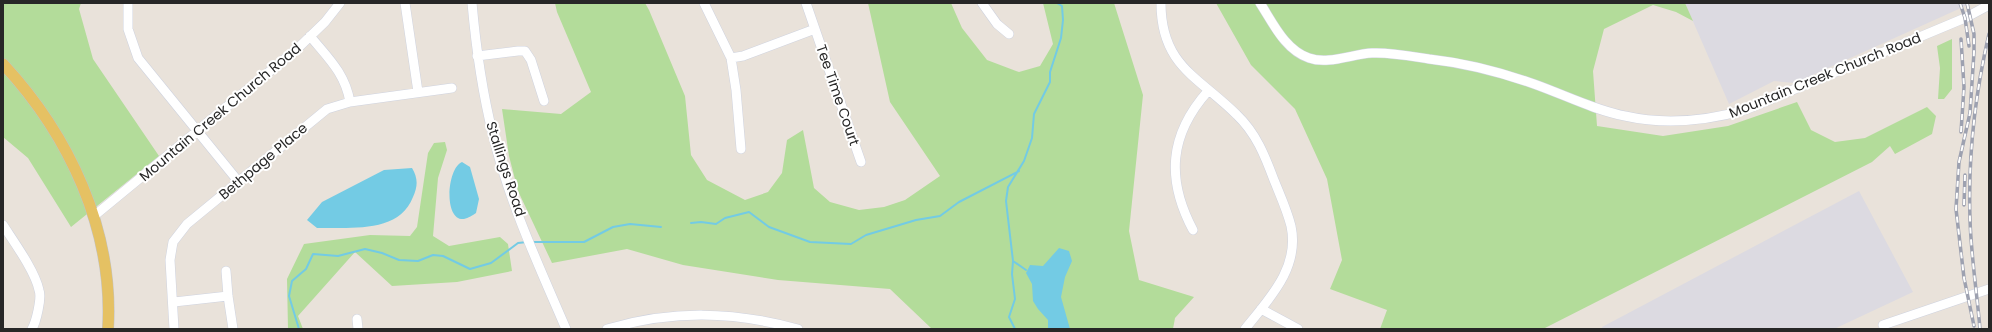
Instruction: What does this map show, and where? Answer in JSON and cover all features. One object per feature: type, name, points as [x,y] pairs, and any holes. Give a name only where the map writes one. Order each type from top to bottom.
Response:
[{"type":"main road","points":[[3,64],[28,93],[49,122],[77,173],[94,216],[105,270],[107,326]]},
{"type":"street","points":[[128,3],[128,29],[138,58],[238,181]]},
{"type":"street","name":"Mountain Creek Church Road","points":[[94,216],[310,36],[325,22],[340,3]]},
{"type":"street","points":[[405,3],[418,92]]},
{"type":"street","name":"Stallings Road","points":[[472,3],[477,56],[493,136],[506,180],[538,264],[566,329]]},
{"type":"street","points":[[704,3],[717,25],[731,58],[736,90],[741,149]]},
{"type":"street","name":"Tee Time Court","points":[[806,3],[861,162]]},
{"type":"street","points":[[982,3],[997,24],[1009,34]]},
{"type":"street","points":[[1161,3],[1162,24],[1169,47],[1186,70],[1238,116],[1256,139],[1269,166],[1291,225],[1292,246],[1288,267],[1278,287],[1245,329]]},
{"type":"street","name":"Mountain Creek Church Road","points":[[1260,3],[1287,44],[1299,54],[1312,59],[1324,60],[1362,54],[1381,53],[1462,64],[1518,78],[1606,112],[1650,120],[1680,121],[1724,116],[1745,110],[1965,18],[1989,5]]},
{"type":"street","points":[[731,58],[743,56],[815,29]]},
{"type":"street","points":[[310,36],[341,74],[347,84],[350,102]]},
{"type":"street","points":[[477,56],[518,50],[525,52],[531,60],[544,101]]},
{"type":"street","name":"Bethpage Place","points":[[174,329],[174,302],[170,260],[174,242],[187,224],[321,113],[336,105],[452,88]]},
{"type":"street","points":[[1193,230],[1184,213],[1178,193],[1175,175],[1175,158],[1178,140],[1185,123],[1197,104],[1208,91]]},
{"type":"street","points":[[3,225],[23,256],[40,291],[36,323],[32,329]]},
{"type":"street","points":[[226,271],[233,329]]},
{"type":"street","points":[[1883,325],[1989,289]]},
{"type":"street","points":[[174,302],[228,296]]},
{"type":"street","points":[[1261,309],[1298,329]]},
{"type":"street","points":[[607,329],[646,319],[687,314],[773,322],[798,329]]},
{"type":"street","points":[[357,319],[358,329]]},
{"type":"shaded area","points":[[1685,3],[1972,3],[1795,83],[1774,81],[1729,104]]},
{"type":"shaded area","points":[[1859,191],[1913,292],[1834,329],[1603,329],[1602,327]]},
{"type":"green space","points":[[3,3],[81,3],[79,9],[93,59],[159,156],[71,227],[28,158],[3,137]]},
{"type":"green space","points":[[555,3],[645,3],[685,96],[691,155],[707,180],[745,200],[768,192],[782,173],[787,140],[803,130],[814,188],[830,202],[859,210],[884,207],[905,200],[940,176],[890,102],[868,3],[951,3],[962,28],[987,60],[1019,72],[1040,66],[1053,44],[1043,3],[1114,3],[1143,95],[1129,231],[1139,280],[1194,297],[1175,318],[1173,329],[932,329],[890,289],[778,280],[683,265],[627,249],[552,263],[518,191],[509,156],[502,109],[561,114],[591,92],[557,12]]},
{"type":"green space","points":[[1216,3],[1685,3],[1693,21],[1676,12],[1653,5],[1604,29],[1593,71],[1597,126],[1663,136],[1728,126],[1797,102],[1811,130],[1835,142],[1865,138],[1927,107],[1936,116],[1932,134],[1895,154],[1890,146],[1872,162],[1543,329],[1380,329],[1387,310],[1330,289],[1342,260],[1327,179],[1295,109],[1251,65]]},
{"type":"green space","points":[[1952,39],[1952,89],[1944,99],[1938,99],[1940,68],[1937,46]]},
{"type":"green space","points":[[445,142],[447,150],[438,178],[433,236],[449,246],[500,237],[508,244],[512,271],[457,282],[392,286],[355,252],[298,316],[303,329],[288,329],[287,279],[304,244],[370,235],[410,236],[417,227],[428,153],[434,143]]},
{"type":"water","points":[[462,162],[470,167],[479,199],[476,213],[464,219],[457,217],[453,212],[450,203],[453,174],[457,166]]},
{"type":"water","points":[[412,168],[416,179],[415,193],[406,209],[397,217],[385,223],[358,228],[317,228],[307,220],[322,202],[384,170]]},
{"type":"water","points":[[1059,248],[1069,251],[1072,261],[1065,277],[1061,297],[1070,329],[1048,329],[1048,320],[1033,301],[1032,284],[1026,273],[1030,265],[1043,266]]},
{"type":"waterway","points":[[1015,329],[1009,317],[1015,299],[1012,274],[1013,261],[1006,201],[1008,187],[1024,161],[1032,138],[1034,114],[1050,82],[1050,72],[1061,38],[1063,20],[1062,6],[1057,3]]},
{"type":"waterway","points":[[691,223],[701,222],[716,224],[725,218],[749,212],[769,227],[810,242],[851,244],[866,235],[916,220],[940,216],[959,202],[1019,171]]},
{"type":"waterway","points":[[531,242],[584,242],[613,227],[630,224],[661,227]]},
{"type":"waterway","points":[[299,329],[289,296],[292,281],[306,269],[313,254],[338,256],[365,249],[382,253],[399,260],[418,261],[433,255],[443,256],[470,269],[491,263],[518,243],[527,242]]},
{"type":"waterway","points":[[1013,261],[1026,270]]},
{"type":"railway","points":[[1960,3],[1965,18],[1969,46]]},
{"type":"railway","points":[[1967,3],[1974,34],[1974,52],[1970,113],[1959,162],[1956,209],[1964,278],[1974,326]]},
{"type":"railway","points":[[1980,329],[1971,233],[1970,173],[1976,103],[1989,34]]},
{"type":"railway","points":[[1961,39],[1964,87],[1961,132]]},
{"type":"railway","points":[[1964,205],[1965,175]]}]
